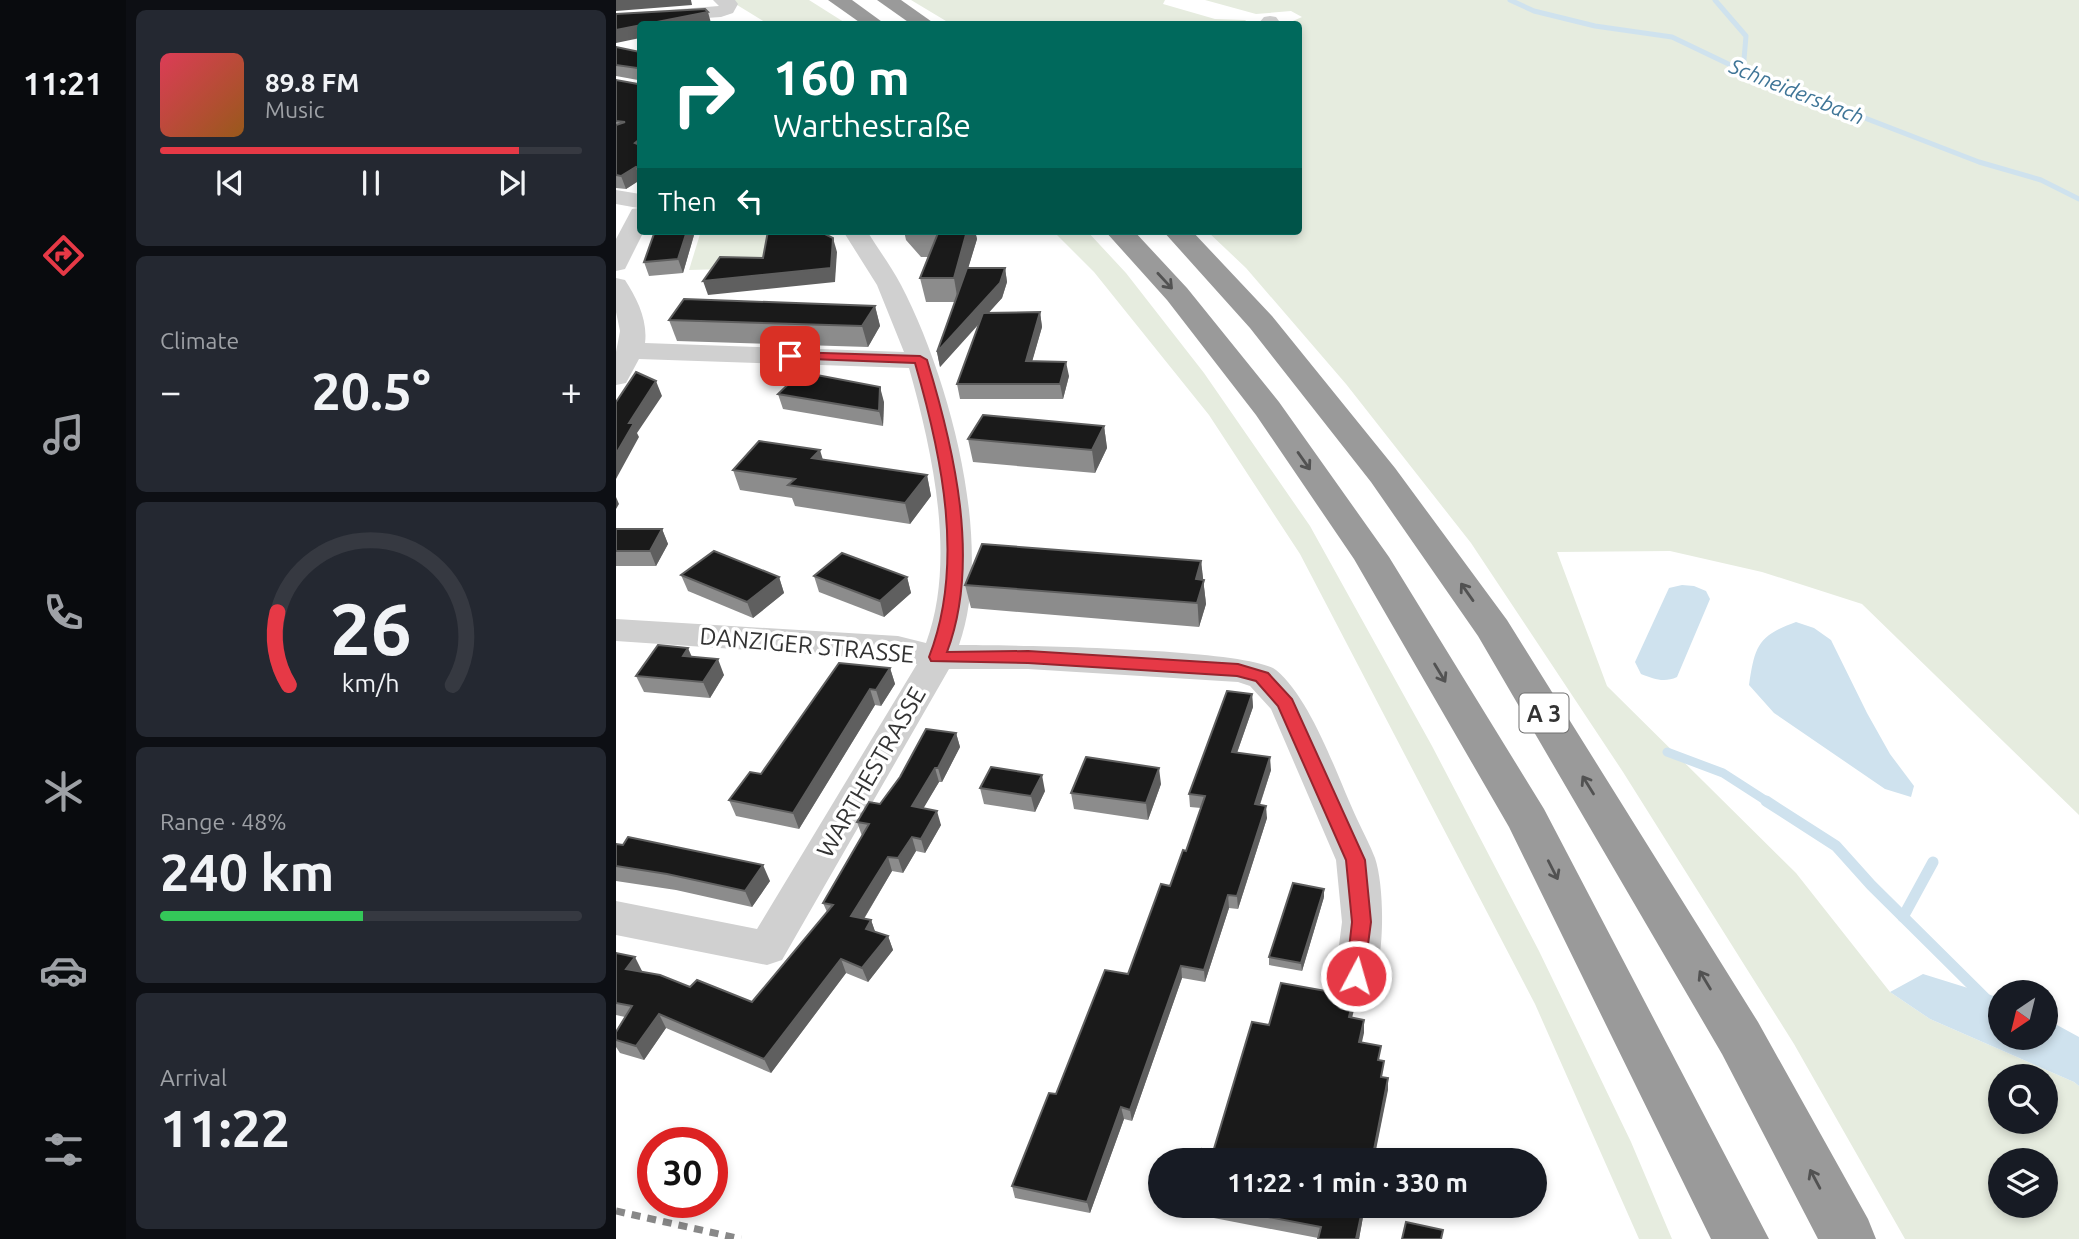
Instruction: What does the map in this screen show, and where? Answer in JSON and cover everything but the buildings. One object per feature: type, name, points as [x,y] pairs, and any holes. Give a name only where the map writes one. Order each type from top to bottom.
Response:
[{"type":"highway","points":[[838,0],[870,21]]},
{"type":"highway","points":[[887,0],[920,21]]},
{"type":"highway","points":[[1123,235],[1177,294],[1268,409],[1371,557],[1528,821],[1741,1239]]},
{"type":"highway","name":"A 3","points":[[1181,235],[1261,322],[1383,475],[1493,629],[1740,1038],[1848,1239]]},
{"type":"street","points":[[616,19],[721,12],[727,9],[729,4],[722,0]]},
{"type":"street","points":[[616,197],[637,200]]},
{"type":"street","points":[[616,264],[637,220]]},
{"type":"street","name":"WARTHESTRASSE","points":[[616,918],[767,948],[880,760],[937,657],[946,634],[955,580],[953,520],[942,430],[920,360],[889,285],[858,235]]},
{"type":"street","points":[[616,285],[632,316],[633,351],[616,377]]},
{"type":"street","points":[[633,351],[920,360]]},
{"type":"street","name":"DANZIGER STRASSE","points":[[616,630],[898,648],[937,657],[1028,657],[1238,670],[1262,677],[1286,703],[1356,860],[1362,922],[1356,976]]},
{"type":"shaded area","points":[[729,0],[809,0],[842,21],[763,21]]},
{"type":"shaded area","points":[[911,0],[1165,0],[1163,4],[1215,19],[1246,21],[946,21]]},
{"type":"shaded area","points":[[1205,0],[2079,0],[2079,815],[1862,604],[1762,572],[1670,551],[1557,552],[1607,686],[1796,873],[1890,992],[1930,1019],[1988,1044],[1988,1050],[2001,1050],[2033,1064],[1988,1064],[1988,1134],[2058,1134],[2058,1075],[2079,1086],[2079,1239],[1905,1239],[1794,1044],[1623,772],[1471,543],[1346,384],[1246,268],[1211,235],[1302,235],[1302,21],[1293,21],[1302,17],[1291,11],[1256,14]]},
{"type":"shaded area","points":[[700,235],[769,235],[761,268],[689,270]]},
{"type":"shaded area","points":[[1057,235],[1091,235],[1126,273],[1204,373],[1310,526],[1432,746],[1539,951],[1631,1142],[1672,1239],[1639,1239],[1535,1004],[1300,554],[1209,415],[1094,272]]},
{"type":"water","points":[[1682,585],[1706,591],[1710,599],[1677,677],[1663,680],[1641,674],[1635,662],[1669,588]]},
{"type":"water","points":[[1796,622],[1814,628],[1831,640],[1890,754],[1914,786],[1911,797],[1885,789],[1774,713],[1749,685],[1753,661],[1760,644],[1773,632]]},
{"type":"water","points":[[1923,974],[1988,994],[1988,1044],[1930,1019],[1890,992]]},
{"type":"water","points":[[2058,1026],[2079,1037],[2079,1086],[2058,1075],[2058,1064],[2033,1064],[2001,1050],[2058,1050]]},
{"type":"waterway","name":"Schneidersbach","points":[[1510,0],[1534,11],[1595,26],[1672,37],[1743,71]]},
{"type":"waterway","points":[[1715,0],[1746,36],[1743,71]]},
{"type":"waterway","name":"Schneidersbach","points":[[1743,71],[1979,162],[2041,180],[2079,199]]},
{"type":"waterway","points":[[1667,752],[1723,773],[1768,802]]},
{"type":"waterway","points":[[1766,801],[1836,846],[1903,917]]},
{"type":"waterway","points":[[1903,917],[1933,862]]},
{"type":"waterway","points":[[1903,917],[1988,1001]]},
{"type":"railway","points":[[616,1211],[741,1239]]},
{"type":"route","points":[[790,356],[920,360],[942,430],[953,520],[955,580],[946,634],[937,657],[1028,657],[1238,670],[1262,677],[1286,703],[1356,860],[1362,922],[1356,976]]}]
